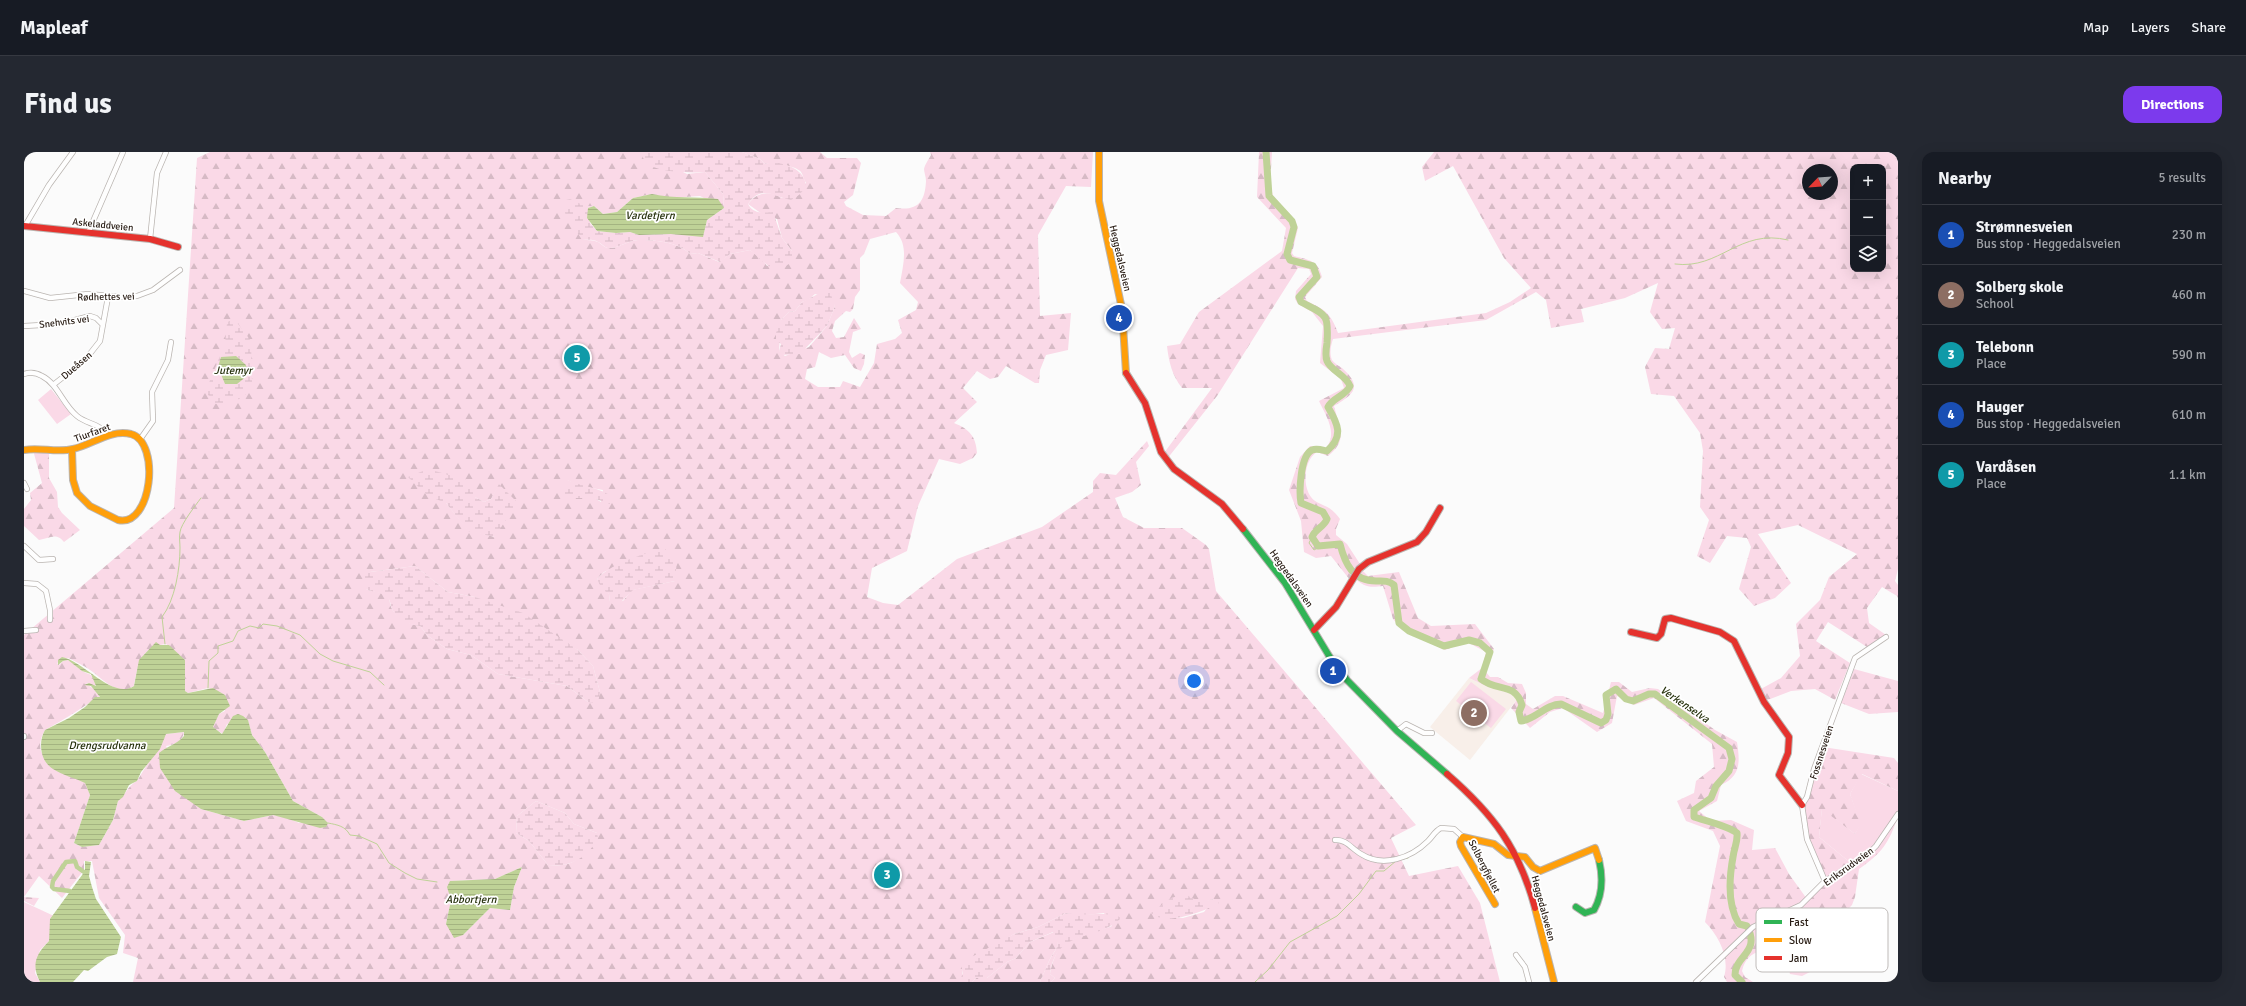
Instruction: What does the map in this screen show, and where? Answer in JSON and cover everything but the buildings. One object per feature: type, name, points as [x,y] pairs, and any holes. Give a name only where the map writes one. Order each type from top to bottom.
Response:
[{"type":"street","points":[[24,226],[49,185],[73,152]]},
{"type":"street","points":[[88,232],[123,152]]},
{"type":"street","points":[[150,238],[157,173],[166,152]]},
{"type":"street","name":"Heggedalsveien","points":[[1099,152],[1099,201],[1122,309],[1122,362],[1127,378],[1145,403],[1158,446],[1164,458],[1174,469],[1222,504],[1235,518],[1285,582],[1340,673],[1397,731],[1465,790],[1498,825],[1516,855],[1532,893],[1554,982]]},
{"type":"street","name":"Askeladdveien","points":[[24,226],[150,238],[178,247]]},
{"type":"street","name":"Rødhettes vei","points":[[24,291],[50,298],[88,294],[108,297],[122,297],[146,294],[180,270]]},
{"type":"street","name":"Dueåsen","points":[[53,385],[85,360],[97,346],[103,334],[102,324],[108,297]]},
{"type":"street","name":"Snehvits vei","points":[[24,326],[60,324],[90,316],[96,318],[102,324]]},
{"type":"street","points":[[72,450],[72,482],[78,496],[86,504],[124,522],[135,517],[146,496],[149,485],[148,452],[141,438],[153,421],[152,392],[165,370],[171,342]]},
{"type":"street","name":"Dueåsen","points":[[24,374],[39,374],[53,385],[73,413],[83,420],[98,426],[107,436]]},
{"type":"street","name":"Tiurfaret","points":[[24,450],[72,450],[107,436],[121,433],[134,435],[141,438]]},
{"type":"street","points":[[24,483],[27,489]]},
{"type":"street","points":[[1314,630],[1336,607],[1354,574],[1368,562],[1417,542],[1426,532],[1440,508]]},
{"type":"street","points":[[24,546],[39,560],[53,559]]},
{"type":"street","points":[[24,583],[37,584],[46,591],[50,610],[50,620]]},
{"type":"street","points":[[1631,632],[1657,638],[1661,634],[1665,620],[1671,618],[1720,632],[1734,640],[1764,702],[1789,737],[1790,743],[1779,771],[1779,775],[1802,805],[1809,846],[1823,872],[1826,881]]},
{"type":"street","points":[[24,631],[36,630]]},
{"type":"street","name":"Fossnesveien","points":[[1802,805],[1807,796],[1814,769],[1855,658],[1886,637]]},
{"type":"street","points":[[1397,731],[1406,724],[1424,733],[1432,733]]},
{"type":"street","name":"Eriksrudveien","points":[[1794,908],[1801,905],[1826,881],[1870,852],[1885,834],[1898,814]]},
{"type":"street","name":"Solbergfjellet","points":[[1334,840],[1343,841],[1361,854],[1374,860],[1388,861],[1410,854],[1420,848],[1441,828],[1454,829],[1463,836],[1494,844],[1508,855],[1525,857],[1533,867],[1540,871],[1595,848],[1601,876],[1600,895],[1594,910],[1585,913],[1576,907]]},
{"type":"street","name":"Solbergfjellet","points":[[1463,836],[1460,842],[1495,904]]},
{"type":"street","name":"Eriksrudveien","points":[[1696,982],[1756,926]]},
{"type":"street","points":[[1516,955],[1525,967],[1529,982]]},
{"type":"shaded area","points":[[1469,678],[1488,687],[1514,690],[1518,698],[1470,760],[1430,727]]},
{"type":"green space","points":[[210,152],[643,152],[687,174],[705,172],[723,194],[724,208],[700,196],[670,198],[652,194],[633,198],[617,212],[603,214],[594,206],[585,206],[582,240],[596,241],[609,248],[638,240],[659,241],[673,244],[690,254],[698,253],[719,262],[730,254],[750,250],[761,258],[767,266],[792,251],[782,238],[777,219],[762,214],[748,204],[755,197],[768,193],[782,198],[806,183],[801,172],[795,168],[778,164],[765,164],[760,159],[742,152],[820,152],[827,158],[857,158],[861,163],[853,195],[844,202],[846,206],[863,215],[886,216],[896,208],[910,208],[919,204],[922,200],[926,181],[924,169],[931,155],[930,152],[1093,152],[1091,187],[1066,186],[1038,235],[1040,316],[1071,313],[1068,350],[1046,355],[1040,370],[1039,383],[1035,383],[1006,366],[998,377],[990,379],[977,371],[963,388],[977,402],[954,423],[964,428],[971,434],[975,442],[977,453],[973,458],[960,464],[939,459],[918,506],[907,551],[872,568],[867,597],[883,603],[898,605],[957,559],[1042,527],[1093,492],[1093,481],[1100,473],[1116,475],[1147,441],[1149,446],[1136,462],[1141,485],[1132,492],[1115,498],[1123,517],[1144,528],[1182,528],[1206,545],[1209,549],[1216,591],[1416,825],[1391,838],[1409,876],[1458,866],[1480,903],[1500,982],[1051,982],[1055,978],[1050,974],[1053,963],[1062,945],[1112,926],[1104,913],[1078,916],[1066,913],[1038,927],[1014,934],[963,966],[962,979],[959,982],[133,982],[138,958],[123,953],[125,935],[99,898],[92,861],[84,861],[84,870],[62,898],[39,876],[24,897],[24,635],[174,508],[197,158]],"holes":[[[896,232],[903,243],[904,250],[900,283],[918,302],[916,310],[898,320],[902,333],[895,339],[877,344],[874,363],[860,387],[843,381],[840,387],[818,387],[805,379],[807,369],[815,367],[819,352],[831,358],[845,355],[854,368],[861,371],[864,364],[865,355],[860,353],[852,358],[849,352],[853,332],[861,329],[854,318],[844,337],[836,338],[832,331],[835,321],[846,311],[850,312],[853,309],[855,297],[860,290],[860,258],[864,254],[870,239]],[[815,294],[830,298],[835,306],[827,326],[809,347],[785,356],[779,351],[781,320],[789,312],[795,311],[802,302],[808,300]],[[567,480],[580,486],[603,490],[601,502]],[[500,484],[495,537],[468,530],[446,503],[475,497],[484,502],[491,499]],[[643,555],[675,581],[632,590],[623,601],[610,602],[609,594],[597,579],[604,572]],[[415,566],[448,592],[475,597],[578,650],[593,666],[600,692],[588,702],[567,686],[498,674],[471,655],[447,649],[428,636],[420,626],[399,618],[393,611],[389,598],[386,595],[366,589],[370,572]],[[166,644],[185,660],[185,691],[188,693],[208,688],[225,695],[225,711],[219,714],[212,727],[223,734],[227,724],[248,721],[252,735],[265,752],[293,801],[322,817],[299,823],[288,818],[273,815],[244,821],[201,809],[166,746],[178,742],[182,738],[184,732],[166,734],[137,781],[131,785],[118,801],[113,820],[99,845],[82,847],[74,843],[90,795],[85,782],[74,777],[48,760],[41,751],[40,745],[42,735],[45,730],[100,696],[96,690],[86,684],[88,683],[94,687],[96,684],[91,675],[84,672],[68,660],[63,661],[59,665],[57,663],[68,658],[87,668],[110,686],[128,689],[134,686],[139,664],[142,658],[151,649]],[[536,801],[565,813],[574,824],[597,833],[583,854],[573,862],[558,865],[548,865],[529,841],[516,833],[517,816]],[[522,867],[514,887],[510,910],[490,908],[463,935],[446,924],[451,900],[450,881],[495,879]],[[1214,899],[1204,912],[1183,918],[1153,915],[1196,901],[1204,902]]]},
{"type":"green space","points":[[643,152],[742,152],[760,159],[765,164],[783,164],[792,167],[799,172],[804,178],[805,185],[801,193],[791,200],[768,193],[763,193],[753,198],[748,204],[753,210],[762,213],[773,212],[782,238],[792,251],[792,261],[786,266],[774,268],[765,263],[750,250],[730,254],[720,262],[698,253],[690,254],[673,244],[659,241],[638,240],[609,248],[594,240],[582,240],[563,210],[566,200],[570,199],[585,206],[594,206],[588,208],[590,223],[597,231],[616,233],[630,232],[639,235],[671,234],[703,236],[707,220],[724,208],[723,194],[705,172],[678,172],[657,168],[649,165],[644,159]]},
{"type":"green space","points":[[1259,152],[1272,152],[1270,185],[1274,199],[1295,221],[1298,228],[1292,253],[1294,256],[1308,260],[1315,264],[1318,267],[1322,277],[1305,297],[1307,301],[1327,313],[1333,321],[1338,333],[1486,313],[1510,302],[1531,288],[1504,258],[1453,166],[1425,181],[1422,167],[1434,152],[1898,152],[1898,569],[1895,581],[1898,585],[1898,598],[1882,587],[1867,608],[1869,623],[1886,635],[1867,647],[1828,622],[1816,641],[1850,663],[1835,700],[1815,689],[1791,691],[1765,701],[1759,690],[1781,678],[1800,656],[1796,624],[1820,600],[1829,577],[1857,554],[1798,525],[1758,534],[1791,583],[1775,598],[1754,606],[1739,589],[1751,547],[1747,538],[1727,536],[1710,563],[1697,556],[1709,520],[1700,507],[1703,451],[1700,433],[1674,396],[1651,394],[1645,367],[1655,348],[1669,349],[1675,328],[1662,329],[1650,312],[1658,283],[1625,298],[1581,309],[1584,322],[1551,328],[1546,300],[1536,292],[1486,320],[1333,339],[1330,352],[1332,360],[1349,375],[1354,385],[1351,394],[1334,406],[1341,434],[1338,445],[1328,456],[1317,452],[1309,461],[1306,473],[1306,486],[1312,499],[1331,509],[1340,519],[1336,529],[1336,535],[1347,544],[1360,564],[1350,580],[1331,556],[1316,558],[1304,552],[1301,521],[1289,490],[1300,457],[1310,446],[1326,448],[1329,442],[1331,436],[1330,424],[1319,401],[1344,388],[1341,379],[1320,363],[1323,326],[1312,312],[1298,304],[1295,299],[1296,291],[1311,274],[1309,269],[1298,268],[1217,396],[1167,459],[1164,453],[1212,388],[1182,388],[1172,368],[1167,346],[1180,344],[1199,312],[1282,251],[1286,228],[1257,197]]},
{"type":"green space","points":[[824,291],[830,292],[835,306],[827,326],[800,354],[781,355],[779,351],[781,344],[776,340],[776,333],[781,320],[789,312],[795,311],[802,302]]},
{"type":"green space","name":"Jutemyr","points":[[233,317],[251,341],[252,382],[244,397],[224,405],[212,403],[206,390],[225,344],[227,323]]},
{"type":"green space","points":[[51,389],[71,414],[57,424],[38,400]]},
{"type":"green space","points":[[33,450],[49,451],[49,478],[57,492],[58,507],[62,513],[80,530],[64,542],[56,536],[39,540],[24,526],[24,509],[31,500],[30,493],[42,483]]},
{"type":"green space","points":[[428,469],[470,481],[475,497],[484,502],[491,499],[499,484],[517,502],[495,537],[468,531],[446,503],[428,496],[408,477]]},
{"type":"green space","points":[[567,480],[597,489],[614,498],[610,504],[593,498],[566,498],[563,489]]},
{"type":"green space","points":[[664,548],[677,560],[675,581],[633,590],[616,607],[610,602],[609,594],[602,589],[597,579],[611,568],[619,564],[637,556]]},
{"type":"green space","points":[[415,566],[448,592],[475,597],[523,613],[578,650],[593,666],[600,692],[598,703],[588,702],[567,686],[498,674],[471,655],[447,649],[428,636],[420,626],[407,623],[400,619],[394,613],[391,608],[390,600],[386,596],[366,589],[364,576],[370,572]]},
{"type":"green space","points":[[1359,567],[1368,576],[1399,572],[1418,618],[1431,626],[1475,624],[1494,649],[1486,672],[1490,677],[1498,677],[1508,683],[1522,684],[1526,693],[1526,704],[1533,709],[1555,696],[1563,696],[1603,713],[1611,682],[1619,682],[1632,692],[1650,688],[1658,689],[1715,730],[1737,742],[1739,762],[1736,773],[1728,781],[1721,785],[1717,801],[1699,811],[1711,821],[1731,820],[1754,830],[1752,850],[1775,848],[1789,874],[1807,899],[1826,881],[1809,846],[1803,808],[1823,747],[1894,758],[1898,763],[1898,791],[1862,774],[1850,794],[1861,824],[1855,834],[1822,809],[1819,837],[1852,864],[1875,846],[1898,817],[1884,847],[1874,858],[1859,869],[1855,897],[1852,905],[1849,908],[1756,908],[1756,953],[1746,961],[1742,971],[1745,977],[1753,982],[1727,982],[1724,977],[1726,962],[1722,948],[1715,934],[1705,922],[1720,846],[1713,831],[1686,821],[1677,801],[1694,793],[1696,781],[1714,767],[1712,744],[1654,698],[1634,705],[1617,696],[1612,723],[1597,732],[1563,708],[1550,712],[1530,728],[1511,708],[1518,698],[1514,690],[1488,687],[1469,678],[1482,668],[1486,652],[1467,642],[1445,650],[1402,630],[1393,619],[1383,586],[1374,587],[1363,585],[1353,576]]},
{"type":"green space","points":[[1854,669],[1898,681],[1898,712],[1869,714],[1841,703]]},
{"type":"green space","points":[[1471,682],[1506,709],[1491,728],[1456,701]]},
{"type":"green space","points":[[1861,774],[1898,791],[1898,811],[1874,846],[1852,864],[1819,837],[1822,808],[1855,834],[1860,824],[1850,794]]},
{"type":"green space","points":[[536,801],[565,813],[574,824],[597,833],[598,838],[584,856],[564,865],[548,865],[529,841],[516,833],[517,816]]},
{"type":"green space","points":[[1185,894],[1199,900],[1214,899],[1219,903],[1204,910],[1175,918],[1157,917],[1151,913],[1171,898]]},
{"type":"green space","points":[[24,897],[39,898],[34,906],[24,901]]},
{"type":"green space","points":[[24,902],[54,916],[49,941],[40,950],[35,973],[40,982],[24,982]]},
{"type":"green space","points":[[1066,913],[1111,914],[1121,918],[1111,926],[1069,942],[1061,949],[1054,959],[1050,974],[1055,978],[1051,982],[1040,982],[1049,961],[1057,948],[1056,937],[1053,932],[1030,942],[1016,958],[1007,962],[987,978],[976,978],[972,982],[959,982],[963,973],[961,965],[966,960],[1014,934],[1038,927]]},
{"type":"green space","points":[[1054,932],[1058,944],[1040,982],[972,982],[976,978],[987,978],[1007,962],[1016,958],[1030,942]]},
{"type":"green space","points":[[1789,972],[1810,972],[1802,976],[1790,974]]},
{"type":"water","name":"Vardetjern","points":[[652,194],[718,199],[724,208],[707,220],[703,237],[671,234],[639,235],[630,232],[616,233],[597,231],[587,218],[588,208],[594,206],[603,214],[617,212],[633,198]]},
{"type":"water","name":"Jutemyr","points":[[236,356],[246,365],[247,376],[237,384],[225,384],[218,367],[221,357]]},
{"type":"water","name":"Drengsrudvanna","points":[[156,642],[160,645],[169,645],[185,660],[185,691],[188,693],[213,688],[225,695],[230,706],[219,714],[213,727],[222,734],[233,716],[238,714],[248,720],[252,735],[265,752],[293,801],[322,817],[328,823],[326,827],[320,828],[273,815],[244,821],[201,809],[175,791],[160,768],[159,753],[181,739],[184,736],[184,732],[166,734],[160,749],[141,772],[137,781],[129,785],[123,797],[118,801],[113,820],[99,845],[82,847],[74,843],[90,795],[85,783],[60,773],[49,766],[43,756],[41,740],[45,730],[69,718],[85,707],[95,697],[100,697],[91,686],[84,685],[89,683],[96,686],[91,674],[82,671],[68,660],[63,661],[58,665],[58,660],[62,657],[71,660],[108,684],[117,688],[126,689],[134,686],[139,660]]},
{"type":"water","points":[[85,861],[91,862],[89,876],[96,899],[121,937],[117,954],[107,957],[88,971],[84,970],[73,982],[40,982],[35,965],[38,955],[49,941],[50,919],[85,871]]},
{"type":"water","name":"Abbortjern","points":[[522,867],[514,887],[510,910],[490,908],[463,935],[454,938],[446,924],[451,900],[447,887],[450,881],[495,879]]},
{"type":"waterway","name":"Verkenselva","points":[[1266,152],[1269,196],[1292,221],[1294,227],[1287,254],[1290,260],[1313,266],[1317,277],[1299,297],[1301,302],[1324,316],[1327,326],[1327,361],[1332,368],[1348,382],[1350,386],[1346,392],[1333,401],[1328,407],[1337,424],[1338,430],[1336,440],[1327,451],[1318,449],[1312,450],[1305,459],[1300,483],[1301,503],[1323,512],[1327,519],[1312,537],[1318,546],[1340,544],[1344,558],[1351,570],[1361,578],[1392,583],[1394,585],[1399,623],[1409,631],[1444,646],[1469,640],[1480,643],[1490,652],[1481,679],[1487,683],[1505,688],[1515,693],[1522,705],[1519,712],[1521,721],[1531,718],[1551,706],[1561,704],[1601,723],[1606,720],[1608,714],[1606,695],[1616,689],[1626,699],[1633,701],[1649,694],[1655,694],[1729,748],[1732,759],[1729,771],[1716,786],[1711,798],[1694,810],[1694,817],[1723,826],[1737,833],[1730,883],[1732,909],[1739,924],[1747,926],[1751,935],[1749,948],[1736,968],[1735,975],[1742,982]]},
{"type":"waterway","points":[[1675,264],[1691,264],[1705,261],[1743,244],[1756,240],[1771,238],[1788,240]]},
{"type":"waterway","points":[[165,644],[162,617],[167,610],[178,575],[180,532],[192,510],[201,498]]},
{"type":"waterway","points":[[1312,537],[1309,543],[1314,550],[1323,545]]},
{"type":"waterway","points":[[208,688],[209,661],[218,653],[218,646],[233,641],[238,631],[250,626],[259,628],[263,624],[277,626],[300,635],[320,654],[333,661],[370,672],[384,685]]},
{"type":"waterway","points":[[328,823],[338,825],[350,835],[359,836],[377,844],[389,863],[405,873],[417,879],[437,882]]},
{"type":"waterway","points":[[1403,859],[1408,858]]},
{"type":"waterway","points":[[70,891],[54,889],[52,887],[53,881],[66,862],[75,861],[77,867],[84,872]]},
{"type":"waterway","points":[[1255,982],[1268,970],[1290,942],[1337,916],[1359,894],[1376,871],[1384,871],[1396,861]]},
{"type":"traffic: fast","points":[[1243,529],[1285,583],[1331,659],[1347,680],[1397,731],[1447,774]]},
{"type":"traffic: fast","points":[[1576,907],[1585,913],[1594,910],[1597,904],[1601,892],[1599,860]]},
{"type":"traffic: slow","points":[[1099,152],[1099,201],[1122,309],[1126,373]]},
{"type":"traffic: slow","points":[[24,450],[67,450],[80,447],[108,435],[123,433],[131,434],[140,440],[146,452],[149,467],[145,498],[139,511],[130,519],[118,520],[90,506],[77,493],[73,480],[72,450]]},
{"type":"traffic: slow","points":[[1495,904],[1461,846],[1460,842],[1463,837],[1494,844],[1508,855],[1525,857],[1533,867],[1540,871],[1595,848],[1599,860]]},
{"type":"traffic: slow","points":[[1535,908],[1554,982]]},
{"type":"traffic: jam","points":[[24,226],[150,239],[178,247]]},
{"type":"traffic: jam","points":[[1126,373],[1145,403],[1161,452],[1174,469],[1222,504],[1243,529]]},
{"type":"traffic: jam","points":[[1314,630],[1336,607],[1359,569],[1368,562],[1417,542],[1426,532],[1440,508]]},
{"type":"traffic: jam","points":[[1631,632],[1657,638],[1661,634],[1665,619],[1671,618],[1720,632],[1734,641],[1764,702],[1789,737],[1788,753],[1779,775],[1802,805]]},
{"type":"traffic: jam","points":[[1447,774],[1478,803],[1502,834],[1521,867],[1535,908]]},
{"type":"place","name":"Hauger","points":[[1119,318]]},
{"type":"place","name":"Vardåsen","points":[[577,358]]},
{"type":"place","name":"Strømnesveien","points":[[1333,671]]},
{"type":"place","name":"Solberg skole","points":[[1474,713]]},
{"type":"place","name":"Telebonn","points":[[887,875]]}]
